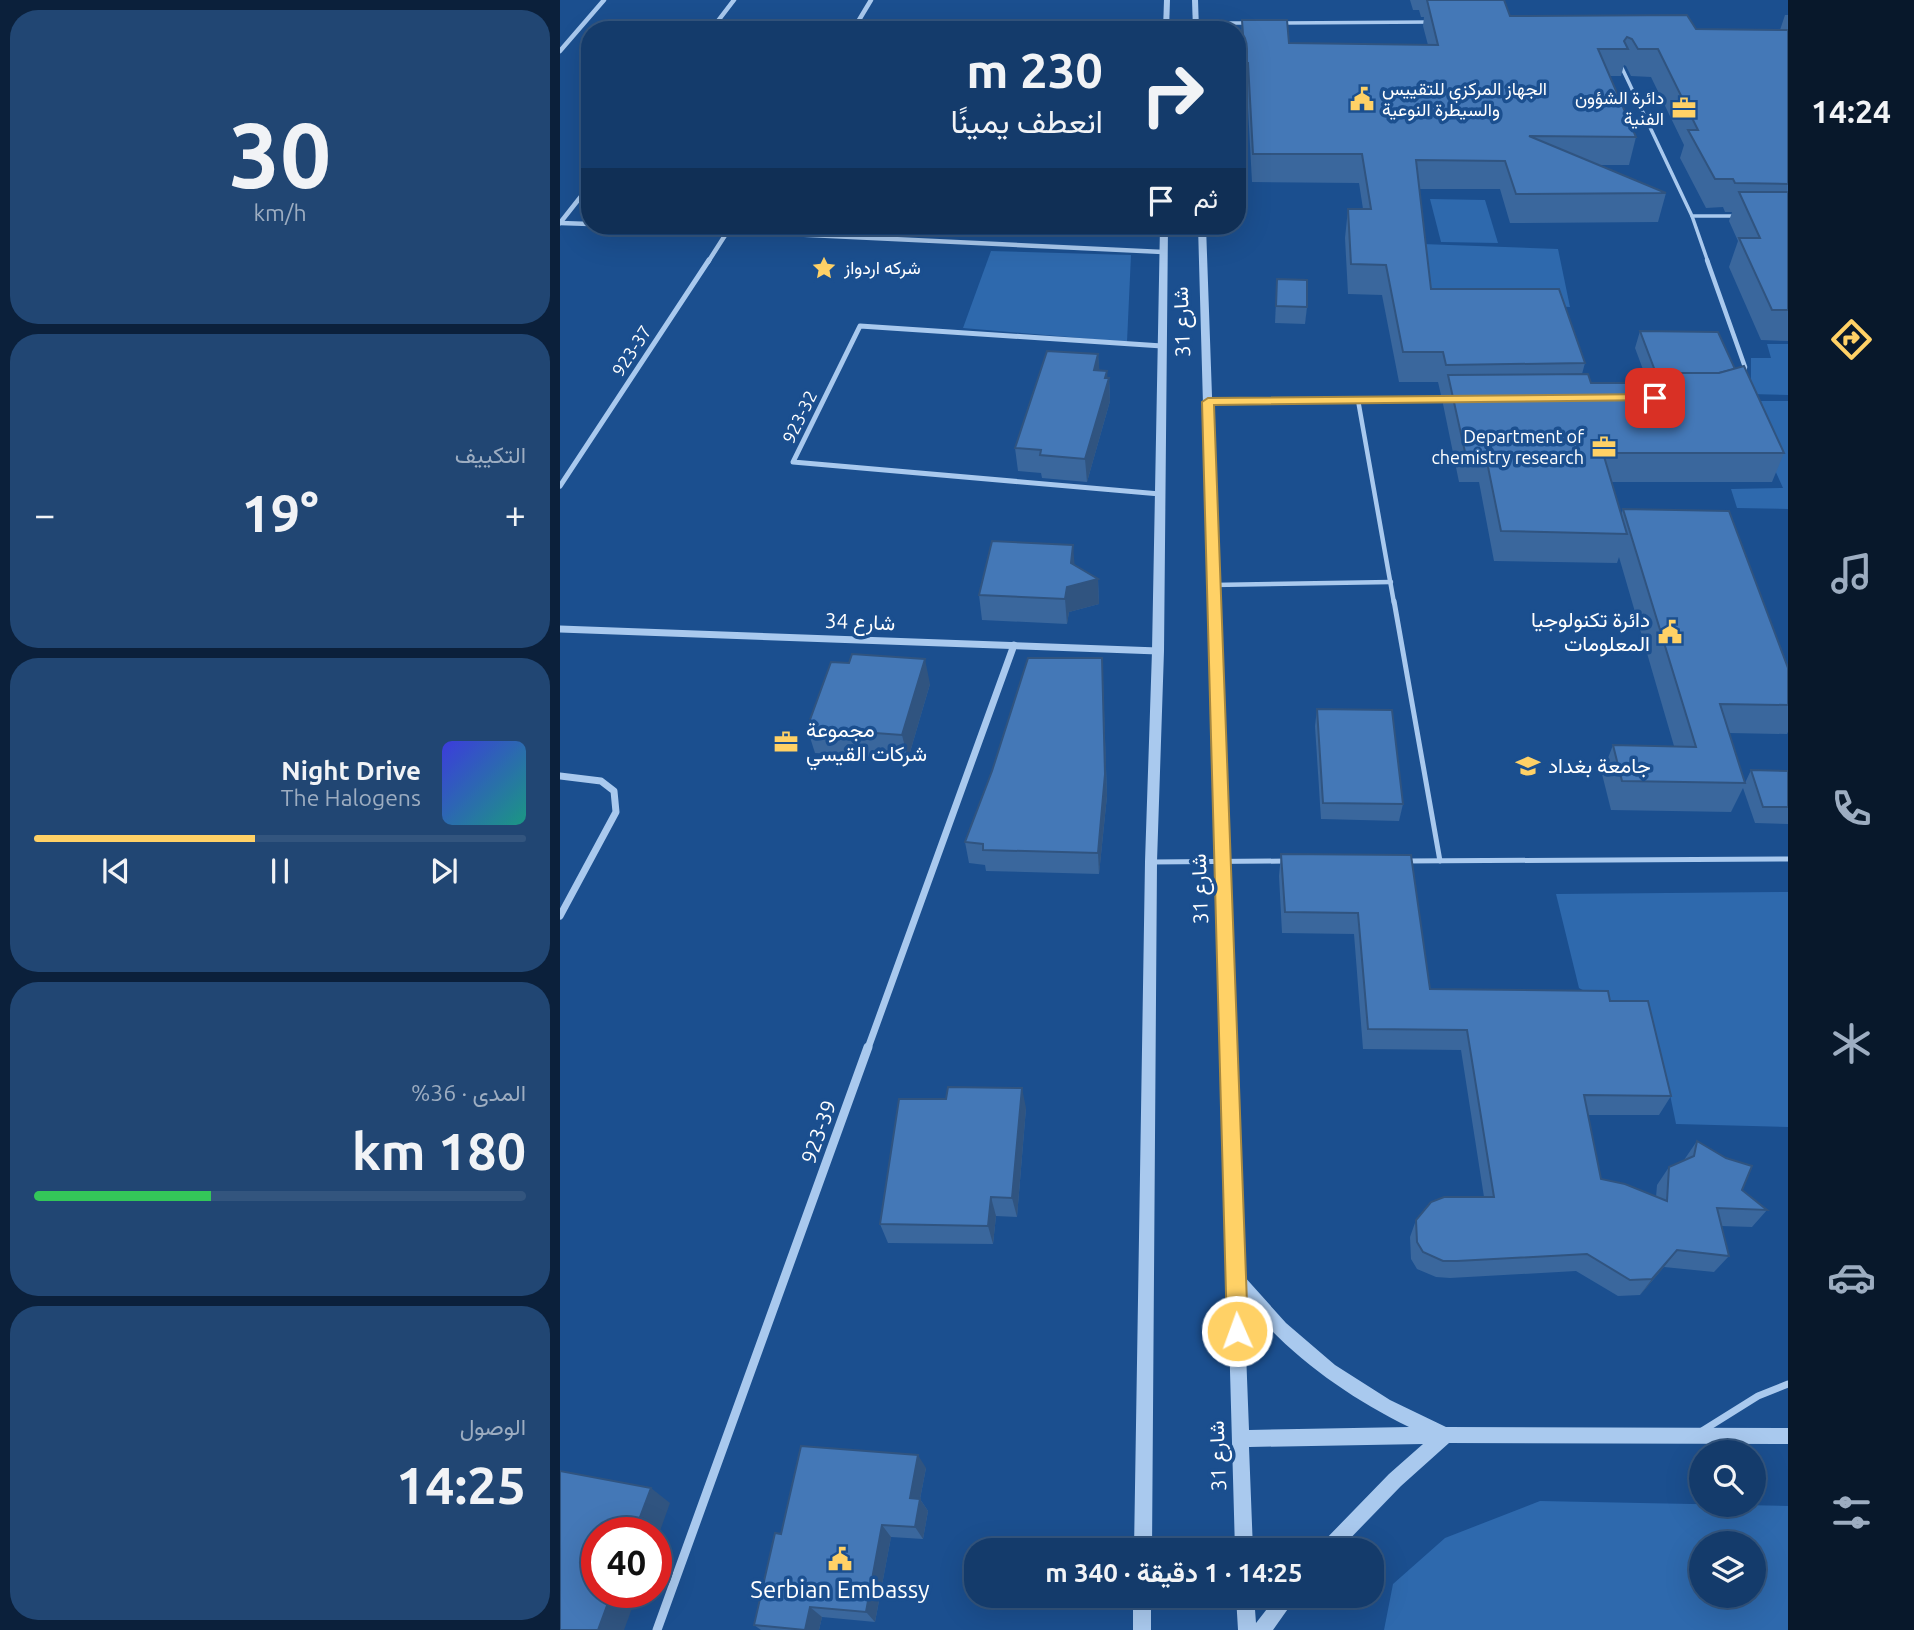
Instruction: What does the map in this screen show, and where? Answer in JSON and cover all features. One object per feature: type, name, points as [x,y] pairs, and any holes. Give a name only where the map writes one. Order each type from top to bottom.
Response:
[{"type":"street","points":[[586,21],[604,0]]},
{"type":"street","points":[[718,21],[734,0]]},
{"type":"street","points":[[858,21],[871,0]]},
{"type":"street","points":[[1166,21],[1167,0]]},
{"type":"street","points":[[1195,0],[1196,21]]},
{"type":"street","points":[[560,51],[581,27]]},
{"type":"street","points":[[560,223],[581,196]]},
{"type":"street","points":[[560,223],[581,224]]},
{"type":"street","name":"923-37","points":[[560,486],[724,235]]},
{"type":"street","points":[[856,235],[1163,252]]},
{"type":"street","name":"شارع 31","points":[[1143,1538],[1151,862],[1158,651],[1164,235]]},
{"type":"street","name":"شارع 31","points":[[1202,235],[1244,1538]]},
{"type":"street","name":"923-32","points":[[1160,494],[793,462],[860,326],[1163,345]]},
{"type":"street","name":"شارع 34","points":[[560,629],[1158,651]]},
{"type":"street","name":"923-39","points":[[657,1630],[1014,645]]},
{"type":"street","points":[[560,776],[601,781],[614,791],[616,812],[560,916]]},
{"type":"street","points":[[1235,1277],[1276,1326],[1326,1370],[1404,1418],[1446,1435]]},
{"type":"street","points":[[1339,1538],[1395,1480],[1446,1435]]},
{"type":"street","points":[[1240,1439],[1446,1435],[1788,1436]]},
{"type":"street","points":[[1142,1608],[1142,1630]]},
{"type":"street","points":[[1246,1608],[1247,1630]]},
{"type":"street","points":[[1262,1630],[1279,1608]]},
{"type":"lane","points":[[1279,23],[1432,22]]},
{"type":"lane","points":[[1246,23],[1251,23]]},
{"type":"lane","points":[[1622,68],[1692,216],[1745,367],[1743,377]]},
{"type":"lane","points":[[1692,216],[1747,216]]},
{"type":"lane","points":[[1208,402],[1452,399]]},
{"type":"lane","points":[[1358,400],[1440,861]]},
{"type":"lane","points":[[1213,585],[1391,582]]},
{"type":"lane","points":[[1399,861],[1788,859]]},
{"type":"lane","points":[[1151,862],[1290,861]]},
{"type":"lane","points":[[1694,1436],[1758,1395],[1788,1384]]},
{"type":"shaded area","points":[[1430,199],[1485,200],[1498,243],[1441,242]]},
{"type":"shaded area","points":[[1422,244],[1558,249],[1570,307],[1427,301]]},
{"type":"shaded area","points":[[991,251],[1131,255],[1127,342],[963,328]]},
{"type":"shaded area","points":[[1767,344],[1788,344],[1788,395],[1751,394],[1751,358],[1771,358]]},
{"type":"shaded area","points":[[1744,401],[1788,401],[1788,509],[1737,508],[1731,489],[1783,488]]},
{"type":"shaded area","points":[[1788,892],[1788,1127],[1676,1124],[1666,1075],[1601,1000],[1579,988],[1556,894]]},
{"type":"shaded area","points":[[1540,1501],[1689,1504],[1689,1517],[1766,1517],[1766,1506],[1788,1506],[1788,1630],[1384,1630],[1393,1584],[1445,1538]]},
{"type":"building","points":[[1427,0],[1504,0],[1510,16],[1687,15],[1696,29],[1788,30],[1788,184],[1735,183],[1733,179],[1715,179],[1688,130],[1698,130],[1658,49],[1638,49],[1632,39],[1627,37],[1624,41],[1628,49],[1598,49],[1636,137],[1529,136],[1666,193],[1516,194],[1505,161],[1416,160],[1431,289],[1559,289],[1585,363],[1446,365],[1443,352],[1403,352],[1386,265],[1351,264],[1348,209],[1371,209],[1362,154],[1253,154],[1246,63],[1246,21],[1242,20],[1287,20],[1289,43],[1438,45]]},
{"type":"building","points":[[1739,192],[1788,192],[1788,310],[1772,310],[1739,238],[1760,238]]},
{"type":"building","points":[[1277,279],[1307,280],[1307,307],[1276,306]]},
{"type":"building","points":[[1640,331],[1718,332],[1735,369],[1719,373],[1664,373],[1664,376],[1657,376]]},
{"type":"building","points":[[1047,351],[1098,354],[1094,370],[1107,371],[1105,378],[1109,378],[1085,459],[1040,455],[1041,450],[1015,448]]},
{"type":"building","points":[[1744,366],[1784,453],[1603,453],[1627,534],[1501,531],[1485,452],[1465,452],[1448,375],[1588,374],[1591,383],[1668,383],[1664,373],[1719,373]]},
{"type":"building","points":[[1623,509],[1729,511],[1788,668],[1788,705],[1720,704],[1745,783],[1622,781],[1613,745],[1696,747]]},
{"type":"building","points":[[992,541],[1073,545],[1071,563],[1098,579],[1067,587],[1065,599],[979,595]]},
{"type":"building","points":[[852,654],[925,659],[902,735],[807,728],[831,662],[849,663]]},
{"type":"building","points":[[1028,658],[1102,658],[1105,774],[1098,853],[983,850],[983,844],[965,842],[992,771]]},
{"type":"building","points":[[1317,709],[1392,710],[1403,804],[1323,803]]},
{"type":"building","points":[[1751,770],[1788,771],[1788,807],[1763,807]]},
{"type":"building","points":[[1281,854],[1411,855],[1430,989],[1608,991],[1610,1001],[1648,1001],[1671,1096],[1584,1095],[1601,1179],[1625,1184],[1667,1201],[1669,1167],[1694,1156],[1697,1141],[1726,1158],[1752,1166],[1742,1190],[1767,1210],[1717,1208],[1729,1256],[1677,1250],[1652,1279],[1630,1280],[1587,1254],[1443,1261],[1423,1252],[1417,1242],[1416,1220],[1431,1202],[1444,1197],[1494,1197],[1467,1030],[1368,1029],[1358,913],[1285,912]]},
{"type":"building","points":[[948,1087],[1022,1088],[1012,1198],[991,1197],[988,1226],[880,1224],[899,1099],[946,1099]]},
{"type":"building","points":[[801,1446],[918,1455],[910,1498],[920,1499],[915,1527],[882,1525],[866,1612],[810,1607],[805,1630],[754,1625],[775,1533],[781,1534]]},
{"type":"building","points":[[560,1471],[651,1488],[640,1517],[581,1517],[581,1608],[606,1608],[598,1630],[560,1630]]},
{"type":"place","name":"الجهاز المركزي للتقييس والسيطرة النوعية","points":[[1362,99]]},
{"type":"place","name":"دائرة الشؤون الفنية","points":[[1684,108]]},
{"type":"place","name":"شركه اردواز","points":[[824,268]]},
{"type":"place","name":"Department of chemistry research","points":[[1604,447]]},
{"type":"place","name":"دائرة تكنولوجيا المعلومات","points":[[1670,632]]},
{"type":"place","name":"مجموعة شركات القيسي","points":[[786,742]]},
{"type":"place","name":"جامعة بغداد","points":[[1528,766]]},
{"type":"place","name":"Serbian Embassy","points":[[840,1559]]},
{"type":"route","points":[[1237,1331],[1208,402],[1655,398]]}]
